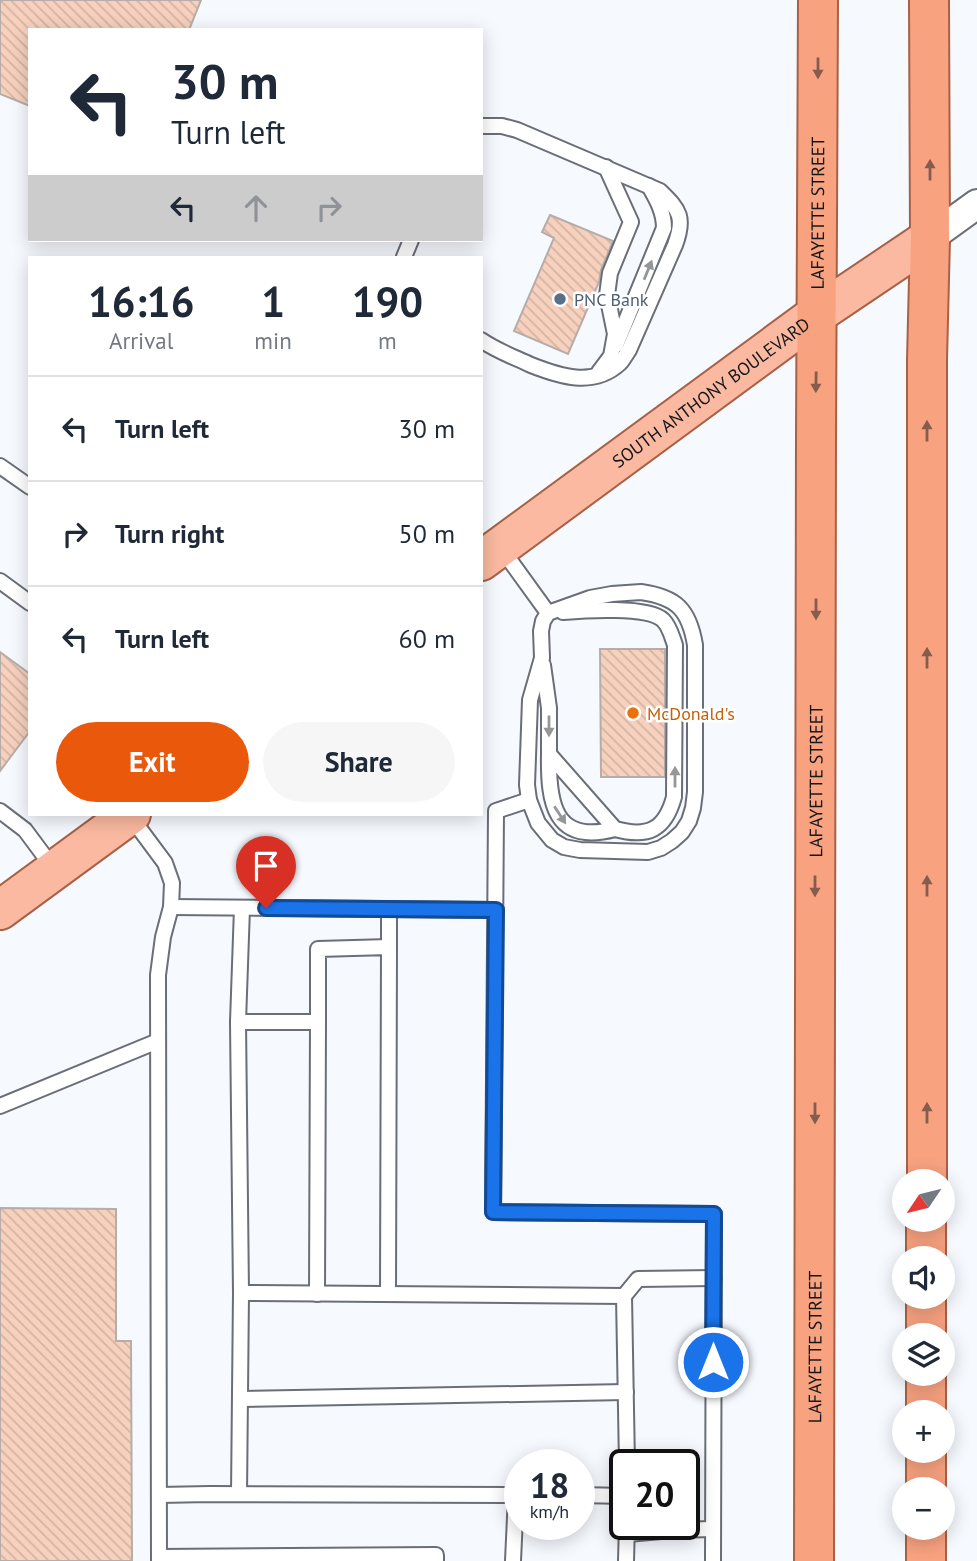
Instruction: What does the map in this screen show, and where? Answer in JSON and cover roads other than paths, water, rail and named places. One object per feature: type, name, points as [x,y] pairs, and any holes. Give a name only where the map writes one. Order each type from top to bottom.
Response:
[{"type":"highway","name":"LAFAYETTE STREET","points":[[814,1561],[818,0]]},
{"type":"highway","points":[[927,1169],[929,0]]},
{"type":"highway","points":[[926,1540],[926,1561]]},
{"type":"main road","name":"SOUTH ANTHONY BOULEVARD","points":[[487,555],[817,314],[930,238]]},
{"type":"main road","points":[[0,910],[127,816]]},
{"type":"street","name":"SOUTH ANTHONY BOULEVARD","points":[[930,238],[977,204]]},
{"type":"lane","points":[[483,126],[502,125],[517,130],[660,191],[675,205],[681,217],[680,231],[629,350],[620,363],[605,373],[573,378],[556,375],[483,341]]},
{"type":"lane","points":[[606,167],[631,222],[607,287],[615,334],[611,356]]},
{"type":"lane","points":[[588,377],[599,372],[620,339],[664,229],[661,206],[649,186]]},
{"type":"lane","points":[[0,466],[28,486]]},
{"type":"lane","points":[[487,555],[548,613],[638,611],[662,620],[670,631],[674,645],[674,797],[670,813],[663,823],[652,830],[640,832],[615,829],[598,834],[581,833],[567,825],[556,814],[549,785],[549,708],[542,658],[543,621],[548,613],[590,598],[641,592],[669,599],[681,609],[689,621],[695,645],[695,792],[690,821],[673,841],[648,852],[580,850],[552,841],[538,823],[529,800],[527,785],[530,700],[542,658]]},
{"type":"lane","points":[[0,581],[28,602]]},
{"type":"lane","points":[[549,754],[615,829]]},
{"type":"lane","points":[[529,800],[496,811],[493,1212],[714,1214],[713,1561]]},
{"type":"lane","points":[[0,811],[25,830],[55,870]]},
{"type":"lane","points":[[131,816],[165,863],[172,883],[171,907],[163,937],[158,975],[159,1559],[436,1555],[436,1561]]},
{"type":"lane","points":[[171,907],[496,910]]},
{"type":"lane","points":[[239,1494],[241,1293],[238,1023],[242,908]]},
{"type":"lane","points":[[388,1294],[389,909]]},
{"type":"lane","points":[[317,1294],[318,949],[389,947]]},
{"type":"lane","points":[[238,1023],[318,1022]]},
{"type":"lane","points":[[0,1105],[158,1041]]},
{"type":"lane","points":[[627,1449],[624,1296],[638,1279],[714,1278]]},
{"type":"lane","points":[[241,1293],[624,1296]]},
{"type":"lane","points":[[240,1399],[626,1392]]},
{"type":"lane","points":[[159,1495],[504,1495]]},
{"type":"lane","points":[[700,1529],[713,1529]]},
{"type":"lane","points":[[513,1561],[515,1540]]},
{"type":"lane","points":[[626,1561],[627,1540]]},
{"type":"place","name":"PNC Bank","points":[[560,299]]},
{"type":"place","name":"McDonald's","points":[[633,713]]}]
